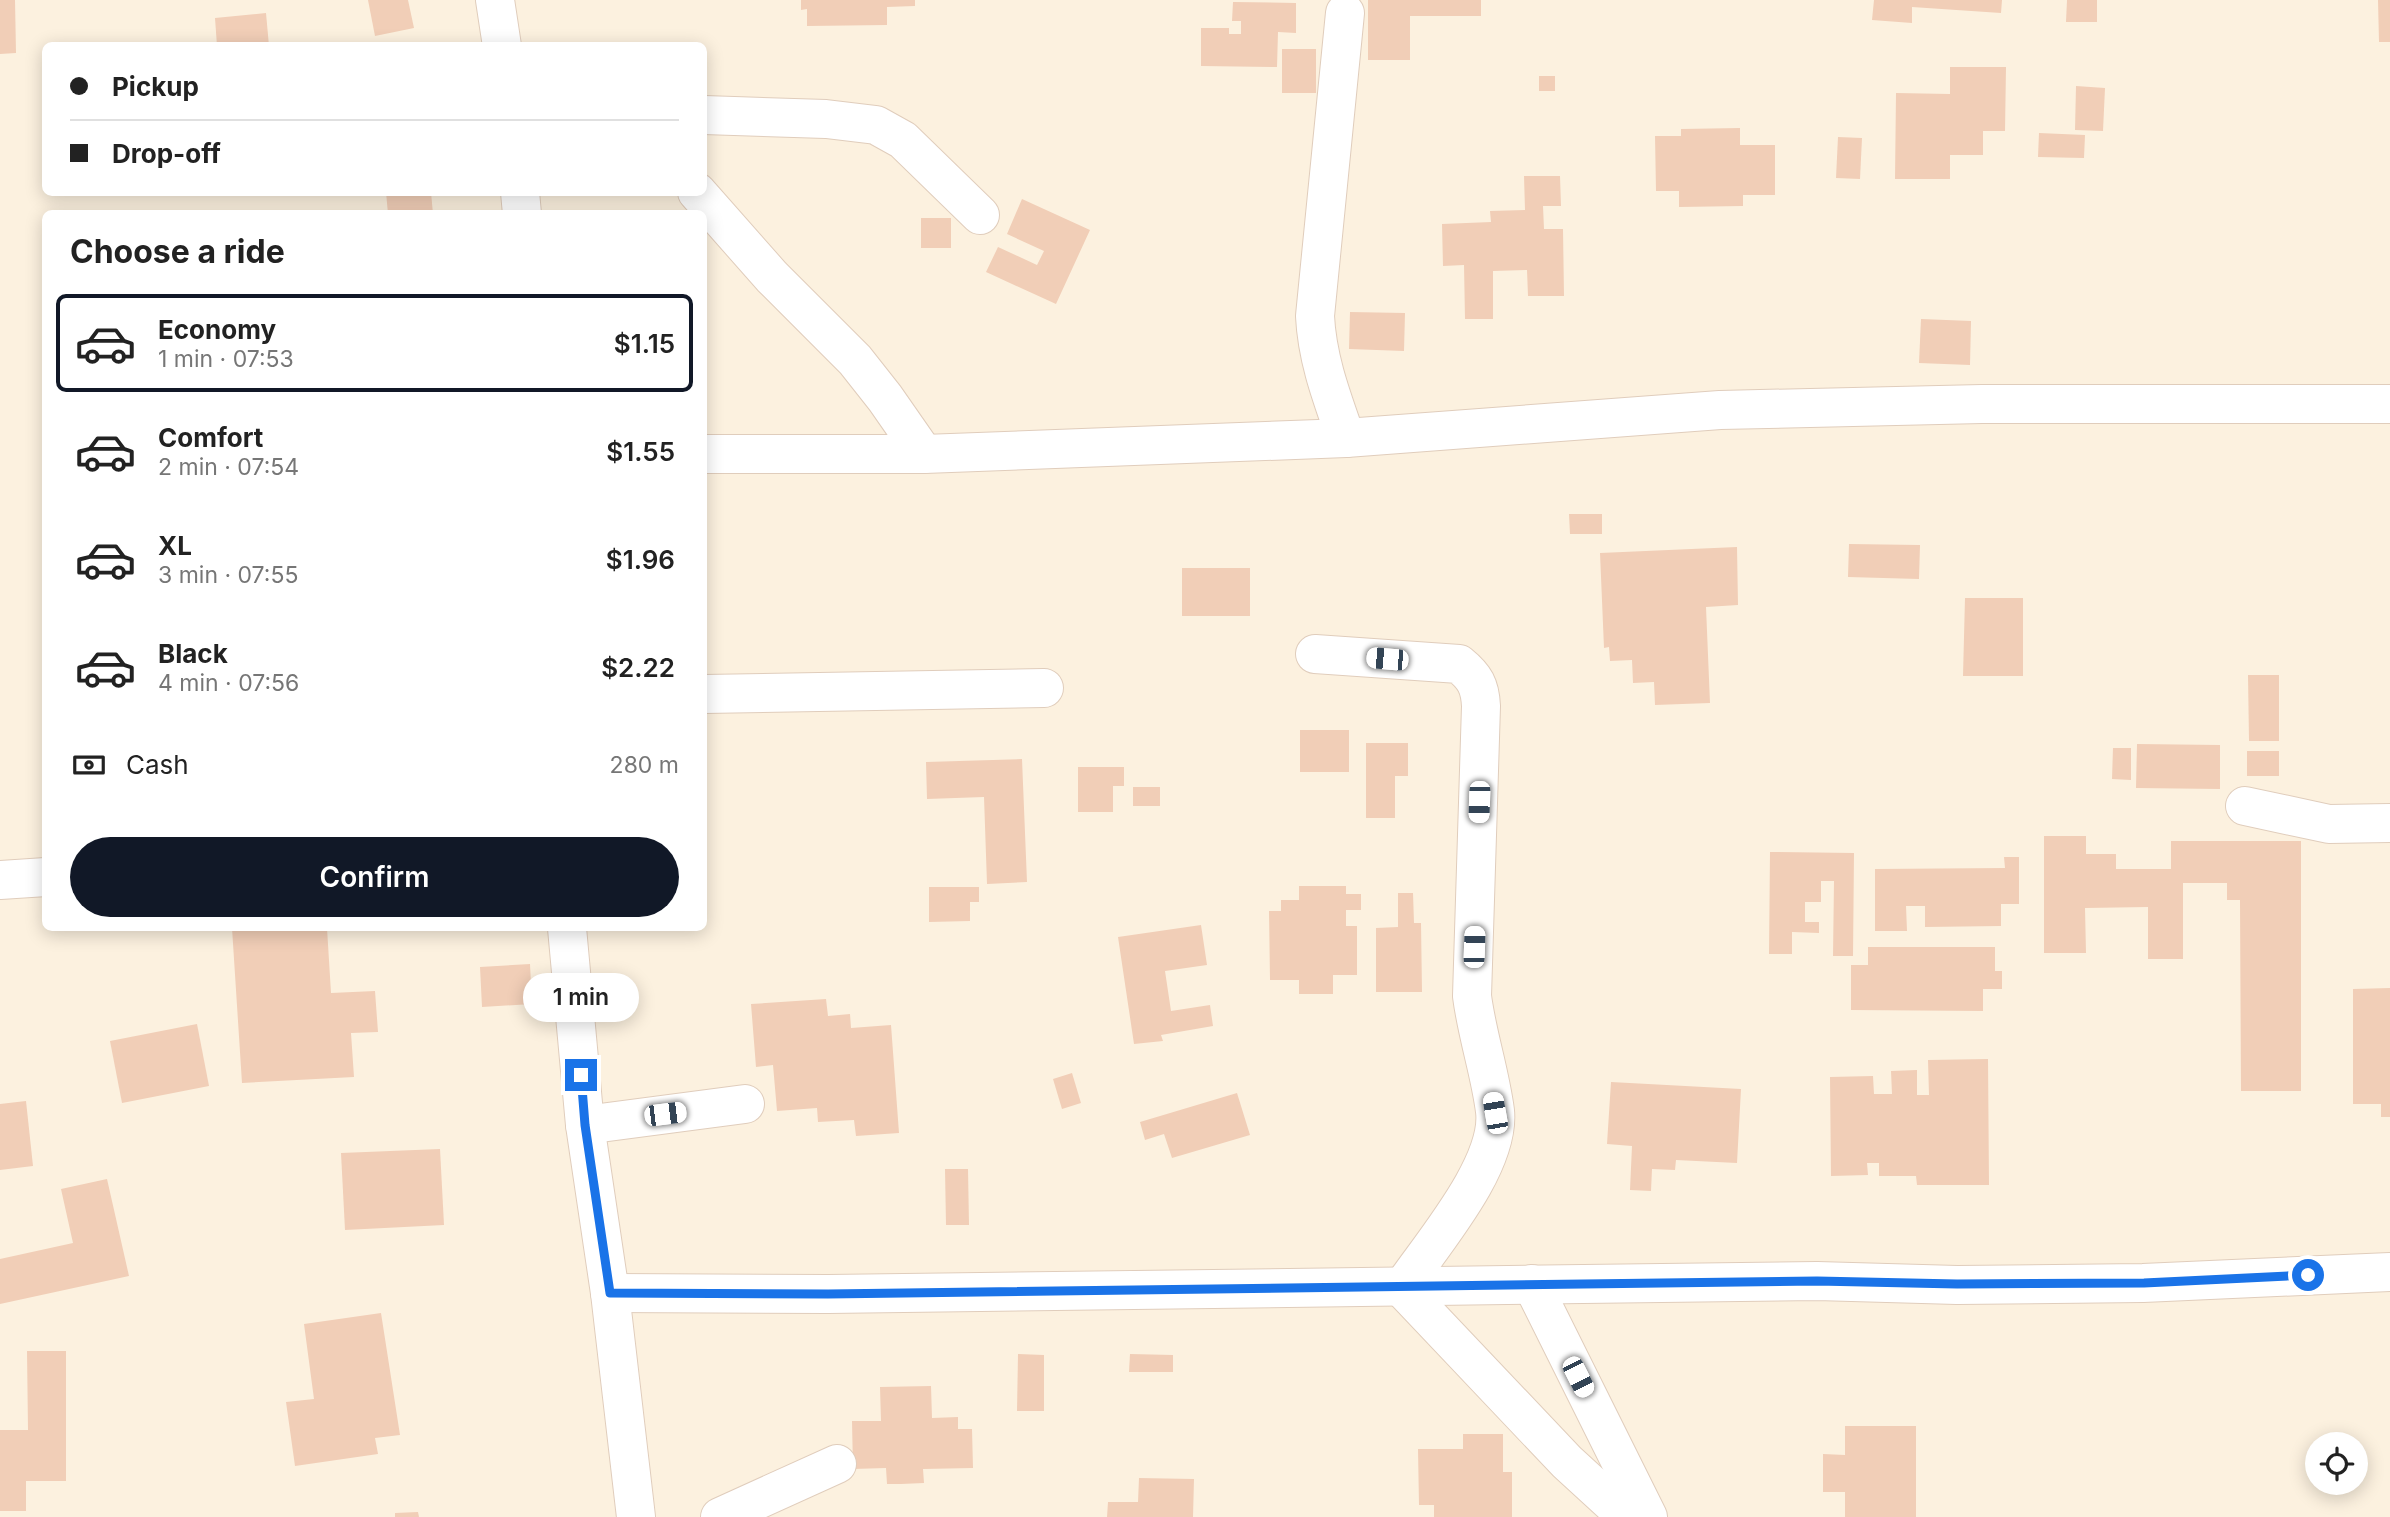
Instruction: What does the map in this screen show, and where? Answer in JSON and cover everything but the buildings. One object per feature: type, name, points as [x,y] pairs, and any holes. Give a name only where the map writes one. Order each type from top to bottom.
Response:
[{"type":"street","points":[[495,0],[501,42]]},
{"type":"street","points":[[1345,13],[1315,316],[1321,363],[1346,438]]},
{"type":"street","points":[[707,115],[826,119],[876,125],[903,140],[980,215]]},
{"type":"street","points":[[701,196],[772,277],[855,360],[923,454]]},
{"type":"street","points":[[707,454],[923,454],[1346,438],[1720,410],[1982,404],[2390,404]]},
{"type":"street","points":[[1315,654],[1459,664],[1475,678],[1481,693],[1472,996],[1495,1113],[1494,1136],[1488,1156],[1474,1184],[1402,1288]]},
{"type":"street","points":[[707,694],[1044,688]]},
{"type":"street","points":[[2245,806],[2329,824],[2390,823]]},
{"type":"street","points":[[0,880],[42,877]]},
{"type":"street","points":[[567,931],[585,1125],[610,1293],[636,1517]]},
{"type":"street","points":[[585,1125],[745,1104]]},
{"type":"street","points":[[610,1293],[828,1294],[1817,1281],[1957,1284],[2144,1283],[2390,1272]]},
{"type":"street","points":[[1532,1284],[1648,1517]]},
{"type":"street","points":[[1402,1288],[1567,1462],[1627,1517]]},
{"type":"street","points":[[720,1517],[837,1464]]},
{"type":"route","points":[[581,1075],[585,1125],[610,1293],[828,1294],[1817,1281],[1957,1284],[2144,1283],[2308,1275]]}]
